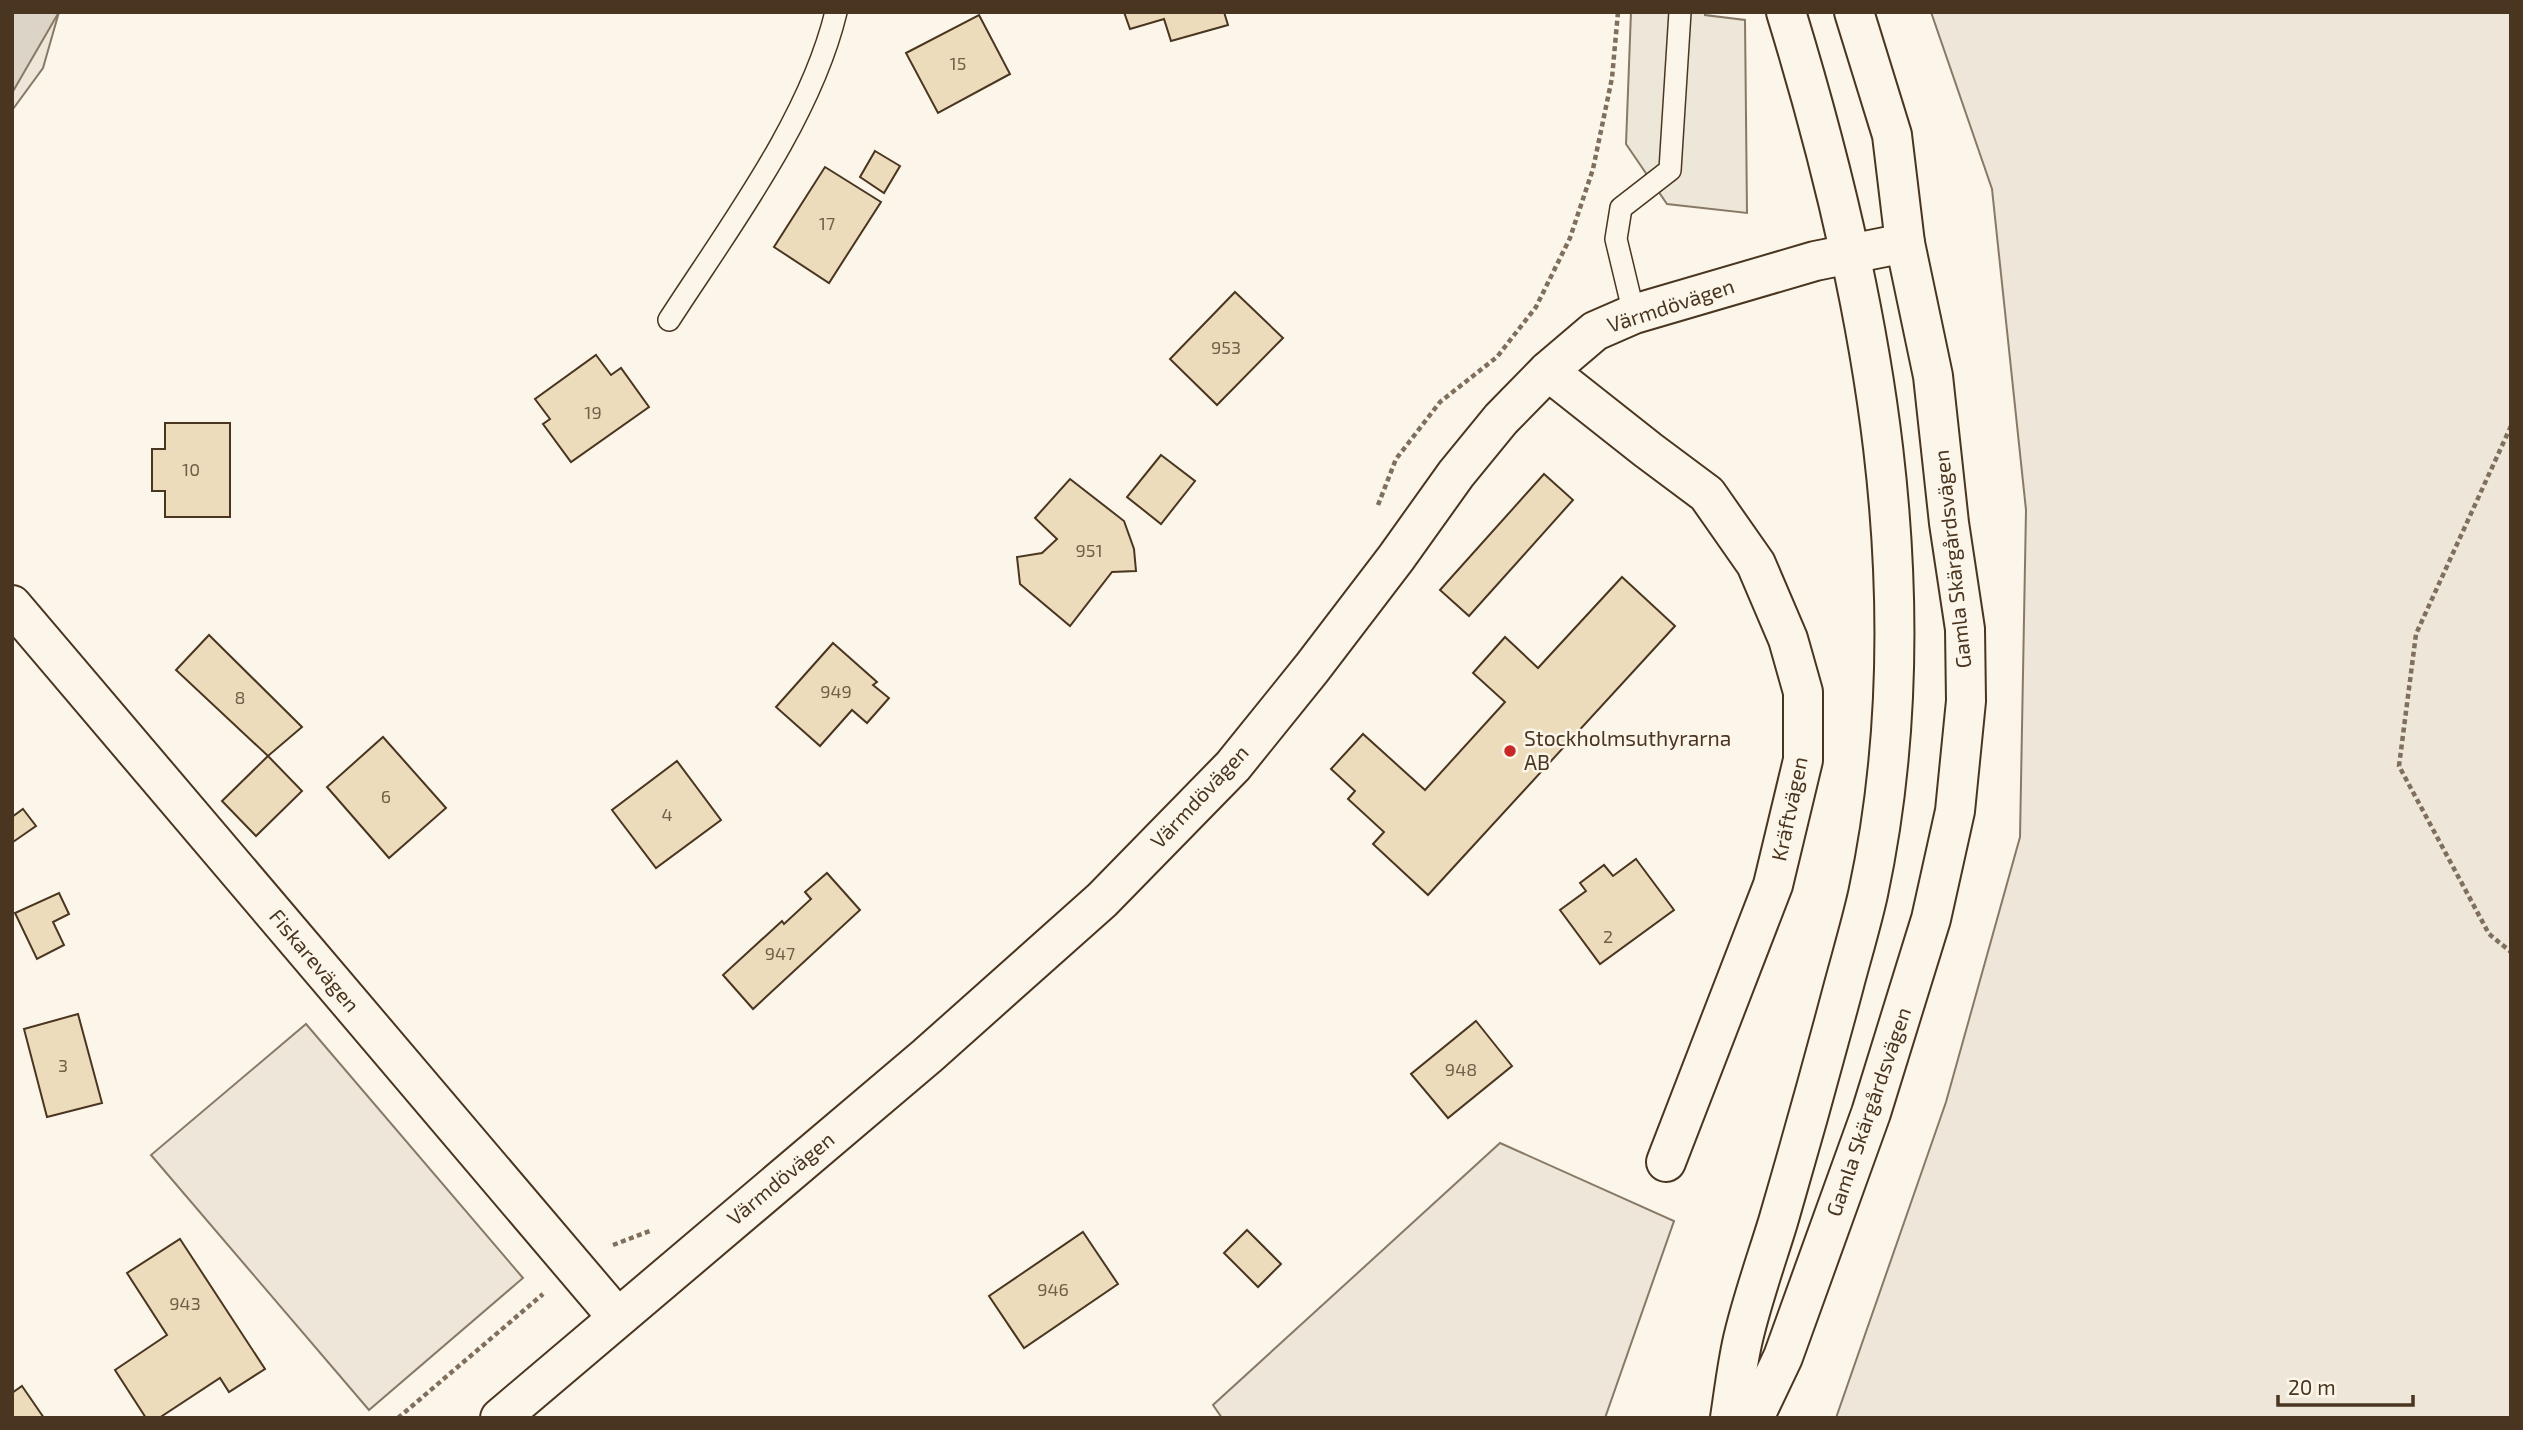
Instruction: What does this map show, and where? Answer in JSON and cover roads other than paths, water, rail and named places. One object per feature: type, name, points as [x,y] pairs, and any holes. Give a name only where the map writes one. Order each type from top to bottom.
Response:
[{"type":"main road","points":[[1730,1418],[1742,1340],[1815,1094],[1867,895],[1884,799],[1892,696],[1892,542],[1875,380],[1823,144],[1786,12]]},
{"type":"main road","name":"Gamla Skärgårdsvägen","points":[[1754,1418],[1783,1357],[1871,1113],[1931,919],[1955,811],[1966,701],[1965,629],[1949,523],[1933,376],[1905,243],[1892,135],[1854,12]]},
{"type":"main road","name":"Värmdövägen","points":[[500,1418],[927,1056],[1111,890],[1233,766],[1363,602],[1456,474],[1501,419],[1548,371],[1595,331],[1634,314],[1815,261],[1905,243]]},
{"type":"main road","name":"Kräftvägen","points":[[1548,371],[1707,494],[1756,564],[1788,639],[1803,692],[1803,760],[1773,885],[1666,1162]]},
{"type":"main road","name":"Fiskarevägen","points":[[12,605],[617,1317]]},
{"type":"lane","points":[[669,320],[781,146],[829,43],[836,12]]},
{"type":"lane","points":[[1634,314],[1616,239],[1621,208],[1670,170],[1680,12]]},
{"type":"place","name":"Stockholmsuthyrarna AB","points":[[1510,751]]}]
